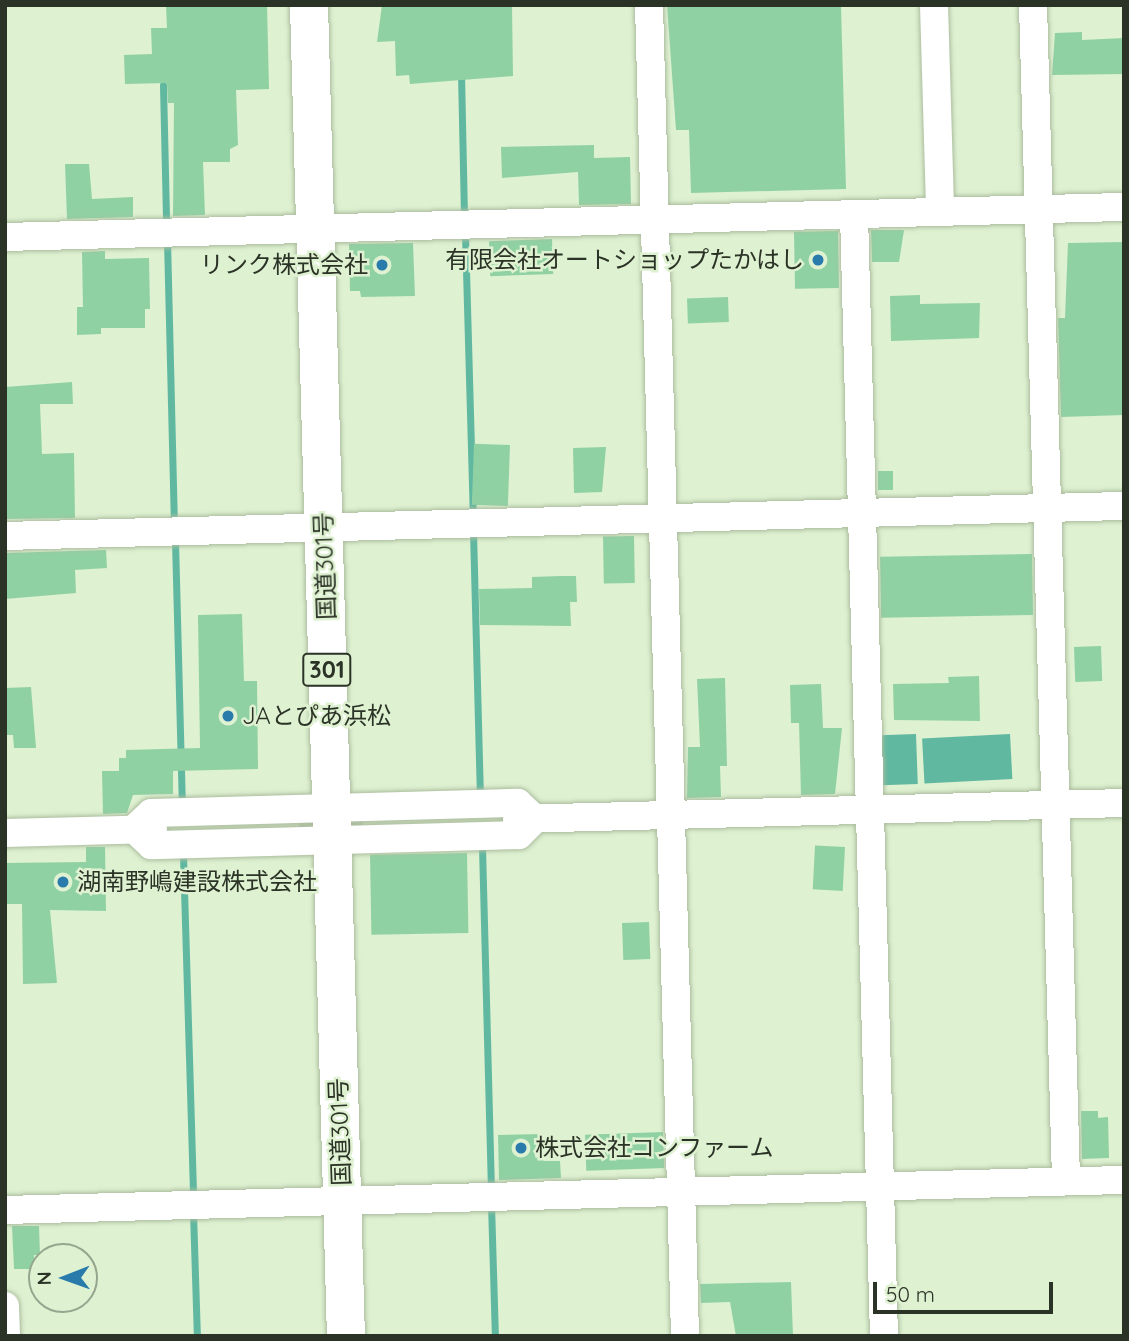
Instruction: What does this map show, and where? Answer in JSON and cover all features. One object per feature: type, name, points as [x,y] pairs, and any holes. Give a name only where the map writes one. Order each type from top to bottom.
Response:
[{"type":"highway","name":"国道301号","points":[[309,5],[346,1336]]},
{"type":"street","points":[[649,5],[685,1336]]},
{"type":"street","points":[[934,5],[940,212]]},
{"type":"street","points":[[1032,5],[1066,1181]]},
{"type":"street","points":[[5,237],[1124,207]]},
{"type":"street","points":[[854,214],[884,1336]]},
{"type":"street","points":[[5,536],[1124,506]]},
{"type":"street","points":[[5,833],[134,829],[151,813],[331,824],[517,803],[535,819],[1124,803]]},
{"type":"street","points":[[5,1210],[1124,1180]]},
{"type":"street","points":[[5,1306],[6,1336]]},
{"type":"water","points":[[916,734],[918,784],[882,785],[880,735]]},
{"type":"water","points":[[1010,734],[1012,779],[924,784],[922,739]]},
{"type":"building","points":[[166,5],[267,5],[269,89],[236,90],[238,145],[230,149],[230,162],[203,162],[205,215],[173,216],[174,103],[168,103],[167,83],[125,84],[124,55],[152,54],[151,28],[167,28]]},
{"type":"building","points":[[382,5],[512,5],[513,76],[410,84],[409,75],[396,76],[395,41],[377,42]]},
{"type":"building","points":[[667,5],[841,5],[846,189],[691,193],[689,130],[676,130]]},
{"type":"building","points":[[1082,32],[1082,40],[1124,38],[1124,74],[1052,75],[1055,33]]},
{"type":"building","points":[[594,145],[594,158],[630,157],[631,204],[579,205],[578,172],[502,178],[501,147]]},
{"type":"building","points":[[65,164],[89,164],[92,199],[133,197],[133,217],[67,219]]},
{"type":"building","points":[[871,230],[904,230],[899,262],[872,262]]},
{"type":"building","name":"有限会社オートショップたかはし","points":[[838,231],[839,288],[795,289],[794,232]]},
{"type":"building","points":[[552,239],[553,274],[490,276],[489,241]]},
{"type":"building","points":[[1124,242],[1124,415],[1061,417],[1058,318],[1065,318],[1068,243]]},
{"type":"building","points":[[413,243],[415,296],[361,297],[360,291],[350,291],[349,244]]},
{"type":"building","points":[[105,251],[105,259],[149,258],[150,309],[145,309],[145,328],[101,328],[101,334],[77,335],[77,307],[83,307],[82,252]]},
{"type":"building","points":[[920,295],[920,304],[980,303],[979,338],[891,341],[890,296]]},
{"type":"building","points":[[728,297],[729,322],[688,323],[687,298]]},
{"type":"building","points":[[72,382],[73,404],[40,404],[42,454],[74,453],[75,518],[5,519],[5,387]]},
{"type":"building","points":[[474,444],[510,445],[508,506],[472,505]]},
{"type":"building","points":[[606,447],[602,492],[574,493],[573,448]]},
{"type":"building","points":[[878,471],[893,471],[893,490],[878,490]]},
{"type":"building","points":[[634,536],[635,583],[604,584],[603,537]]},
{"type":"building","points":[[106,550],[107,568],[75,570],[76,593],[5,599],[5,553]]},
{"type":"building","points":[[1032,554],[1033,615],[881,618],[880,557]]},
{"type":"building","points":[[576,576],[577,602],[570,602],[571,626],[480,625],[479,589],[532,588],[532,577]]},
{"type":"building","points":[[242,614],[244,681],[257,681],[258,769],[173,771],[173,794],[133,795],[127,813],[103,814],[102,771],[119,771],[119,758],[126,758],[126,750],[200,748],[198,615]]},
{"type":"building","points":[[1101,646],[1102,681],[1075,682],[1074,647]]},
{"type":"building","points":[[979,676],[980,721],[894,720],[893,684],[949,683],[948,677]]},
{"type":"building","points":[[725,678],[727,766],[720,766],[721,797],[687,798],[688,747],[700,747],[697,679]]},
{"type":"building","points":[[821,684],[823,728],[842,728],[835,794],[801,795],[799,723],[791,723],[790,685]]},
{"type":"building","points":[[31,687],[36,748],[14,748],[13,735],[5,735],[5,688]]},
{"type":"building","points":[[815,845],[845,847],[843,891],[813,889]]},
{"type":"building","points":[[86,847],[105,847],[106,911],[50,910],[57,983],[23,984],[22,904],[5,904],[5,863],[86,862]]},
{"type":"building","points":[[467,853],[468,933],[371,935],[370,855]]},
{"type":"building","points":[[649,922],[650,959],[623,960],[622,923]]},
{"type":"building","points":[[1081,1111],[1098,1111],[1098,1118],[1108,1117],[1109,1158],[1082,1159]]},
{"type":"building","points":[[663,1132],[664,1168],[586,1171],[585,1135]]},
{"type":"building","name":"株式会社コンファーム","points":[[543,1134],[544,1161],[560,1161],[561,1178],[499,1180],[498,1135]]},
{"type":"building","points":[[12,1226],[39,1226],[40,1243],[28,1243],[28,1269],[14,1269]]},
{"type":"building","points":[[791,1282],[793,1336],[736,1336],[730,1302],[701,1303],[700,1284]]},
{"type":"waterway","points":[[461,73],[464,215]]},
{"type":"waterway","points":[[163,85],[166,222]]},
{"type":"waterway","points":[[465,234],[473,516]]},
{"type":"waterway","points":[[167,240],[174,523]]},
{"type":"waterway","points":[[473,531],[480,793]]},
{"type":"waterway","points":[[175,541],[182,801]]},
{"type":"waterway","points":[[482,847],[491,1190]]},
{"type":"waterway","points":[[183,855],[193,1197]]},
{"type":"waterway","points":[[491,1204],[495,1336]]},
{"type":"waterway","points":[[193,1212],[197,1336]]},
{"type":"tunnel","points":[[299,825],[363,823]]},
{"type":"place","name":"有限会社オートショップたかはし","points":[[818,260]]},
{"type":"place","name":"リンク株式会社","points":[[382,265]]},
{"type":"place","name":"JAとぴあ浜松","points":[[228,716]]},
{"type":"place","name":"湖南野嶋建設株式会社","points":[[63,882]]},
{"type":"place","name":"株式会社コンファーム","points":[[521,1148]]}]
